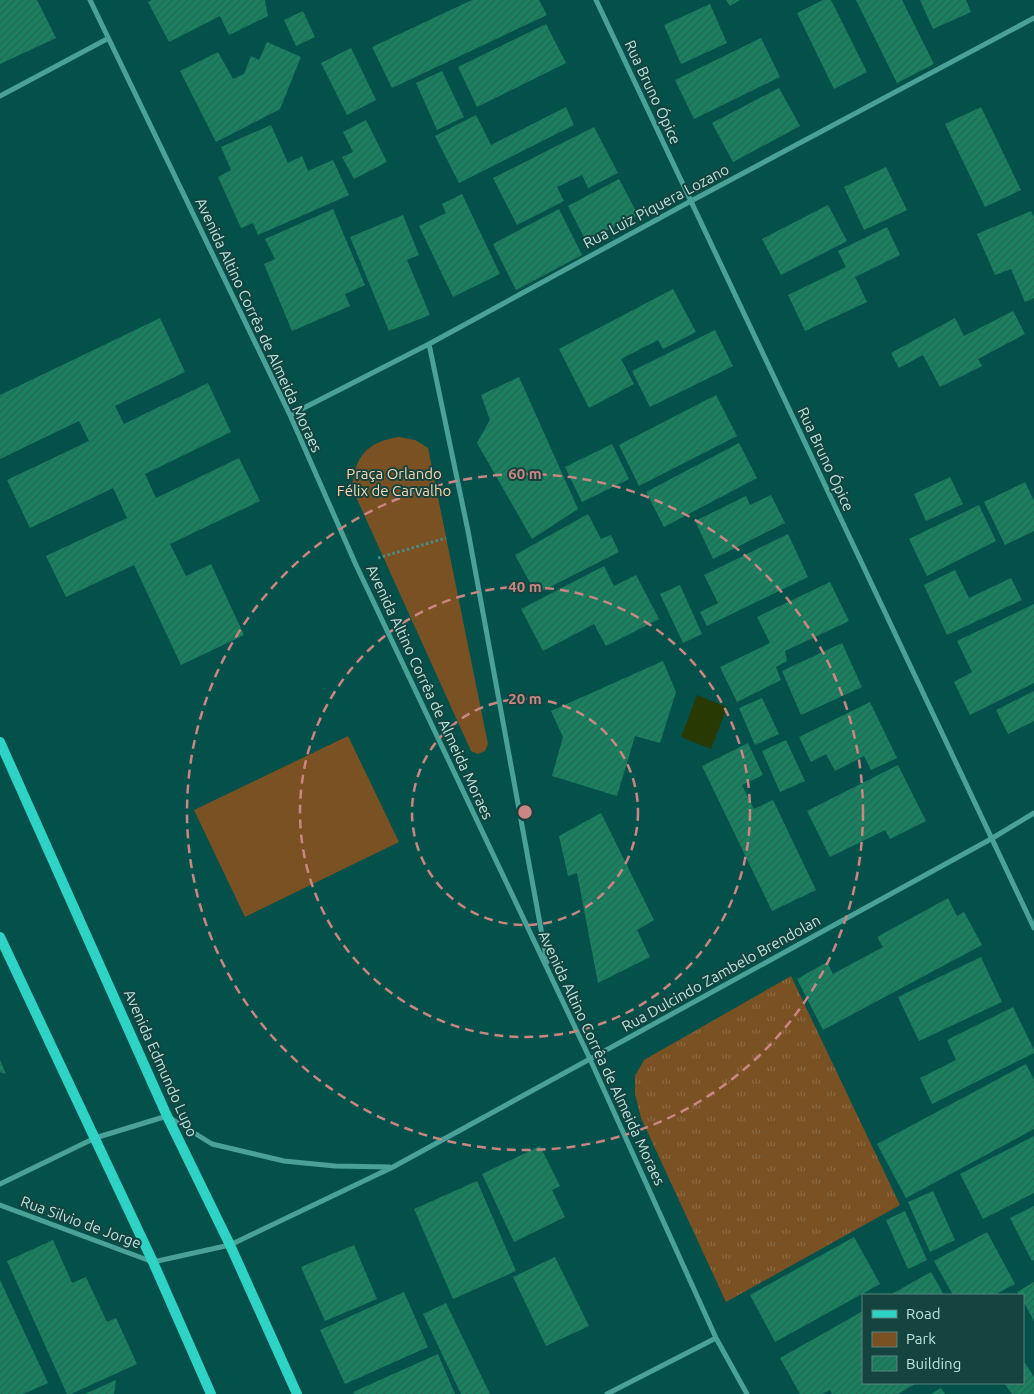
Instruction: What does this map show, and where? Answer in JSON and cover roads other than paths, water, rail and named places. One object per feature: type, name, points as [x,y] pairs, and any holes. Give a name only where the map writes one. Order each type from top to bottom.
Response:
[{"type":"street","name":"Avenida Altino Corrêa de Almeida Moraes","points":[[90,0],[107,39],[290,415],[356,565],[590,1060],[716,1338],[747,1394]]},
{"type":"street","name":"Rua Bruno Ópice","points":[[596,0],[1034,928]]},
{"type":"street","name":"Rua Luiz Piquera Lozano","points":[[290,415],[430,344],[691,201],[1034,18]]},
{"type":"street","points":[[0,96],[107,39]]},
{"type":"street","points":[[430,344],[468,531],[548,970]]},
{"type":"street","name":"Avenida Edmundo Lupo","points":[[0,742],[167,1116],[230,1245],[297,1394]]},
{"type":"street","name":"Rua Dulcindo Zambelo Brendolan","points":[[153,1262],[230,1245],[393,1167],[991,839],[1034,813]]},
{"type":"street","points":[[0,937],[153,1262],[211,1394]]},
{"type":"street","name":"Rua Dulcindo Zambelo Brendolan","points":[[167,1116],[212,1144],[284,1160],[335,1166],[393,1167]]},
{"type":"street","name":"Rua Silvio de Jorge","points":[[0,1184],[95,1138],[167,1116]]},
{"type":"street","name":"Rua Silvio de Jorge","points":[[0,1206],[153,1262]]},
{"type":"street","points":[[608,1394],[716,1338]]},
{"type":"park label","name":"Praça Orlando Félix de Carvalho","points":[[394,482]]}]
